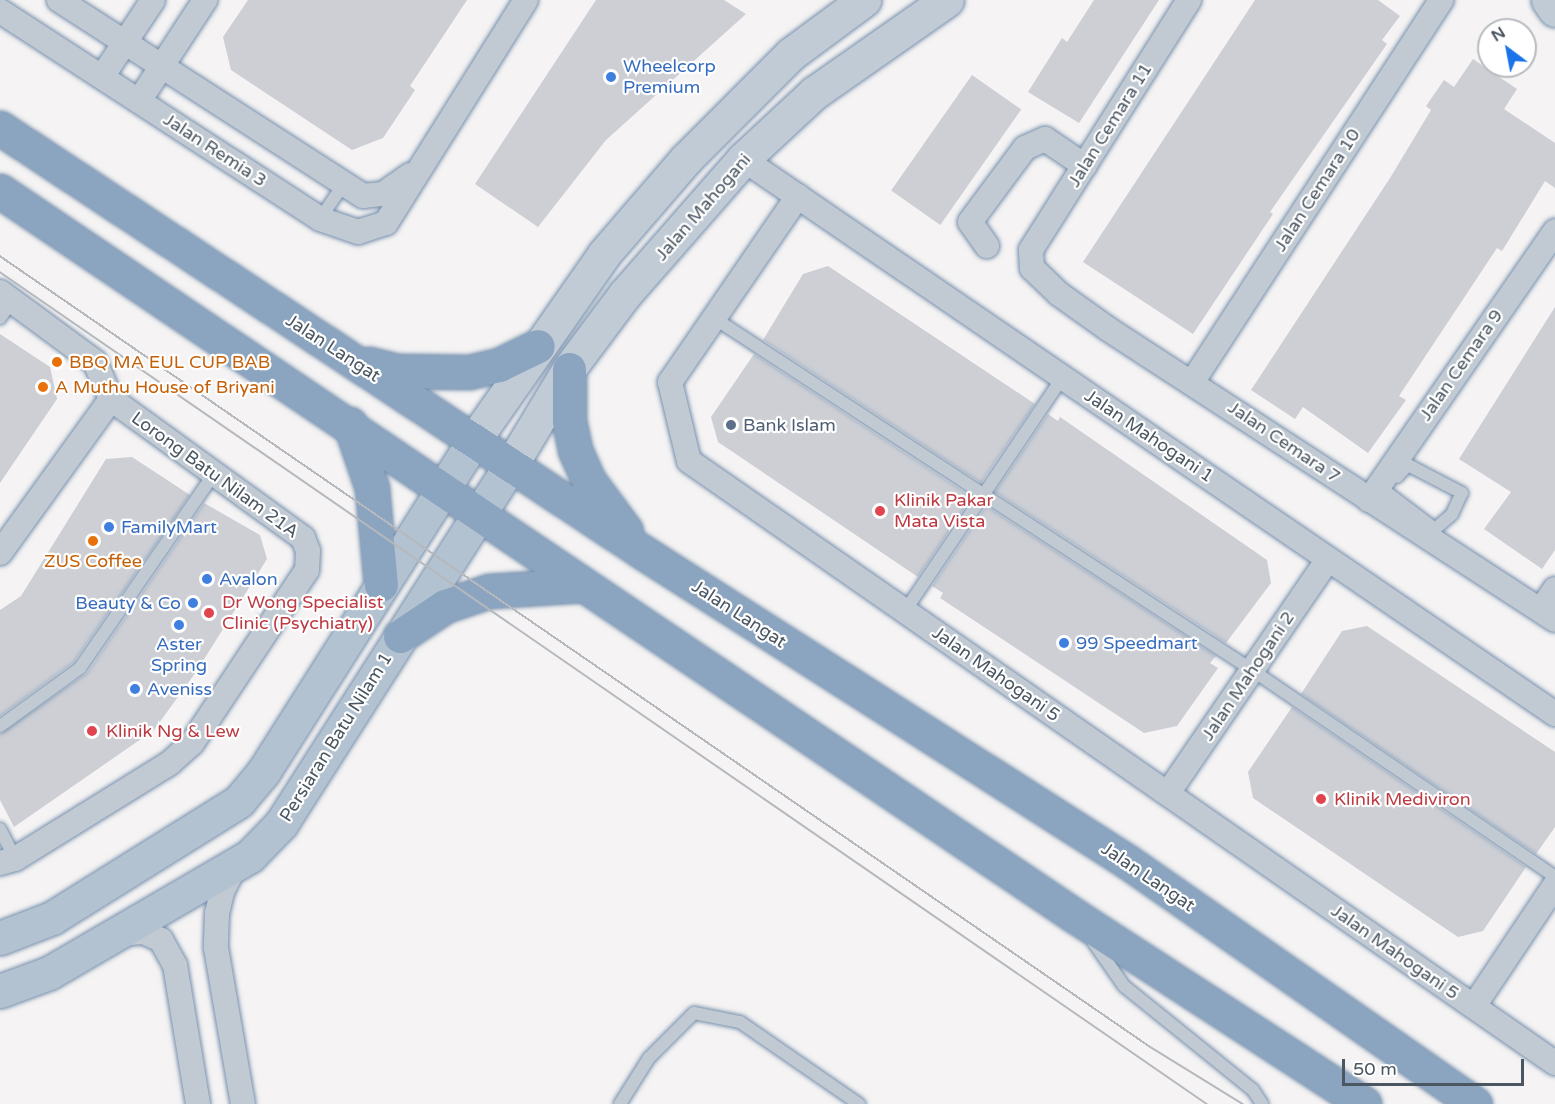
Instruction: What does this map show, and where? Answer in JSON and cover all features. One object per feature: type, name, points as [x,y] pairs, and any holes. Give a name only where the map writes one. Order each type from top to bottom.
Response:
[{"type":"highway","name":"Jalan Langat","points":[[0,129],[641,551],[1128,862],[1475,1104]]},
{"type":"highway","points":[[0,191],[480,511],[583,585],[1075,916],[1364,1104]]},
{"type":"highway","points":[[350,359],[397,371],[469,372],[499,365],[538,346]]},
{"type":"highway","points":[[569,369],[569,421],[574,450],[589,481],[641,551]]},
{"type":"highway","points":[[350,424],[372,488],[381,585]]},
{"type":"highway","points":[[400,636],[445,606],[489,591],[583,585]]},
{"type":"main road","points":[[0,938],[52,918],[239,801],[264,771],[442,486],[604,254],[686,159],[831,12],[864,0]]},
{"type":"main road","name":"Jalan Mahogani","points":[[511,465],[569,369],[626,294],[744,159],[814,93],[947,0]]},
{"type":"main road","points":[[1548,0],[1555,10]]},
{"type":"main road","name":"Persiaran Batu Nilam 1","points":[[0,991],[49,973],[250,856],[281,824],[511,465]]},
{"type":"street","name":"Jalan Remia 3","points":[[58,0],[363,196],[383,194],[417,171]]},
{"type":"street","points":[[102,77],[153,0]]},
{"type":"street","points":[[139,101],[205,0]]},
{"type":"street","name":"Jalan Remia 3","points":[[0,11],[320,219],[358,231],[386,223],[526,0]]},
{"type":"street","name":"Jalan Cemara 11","points":[[1031,250],[1189,0]]},
{"type":"street","name":"Jalan Cemara 10","points":[[1193,381],[1441,0]]},
{"type":"street","points":[[987,246],[970,222],[1025,148],[1045,139],[1085,166]]},
{"type":"street","name":"Jalan Mahogani 1","points":[[744,159],[1555,714]]},
{"type":"street","name":"Jalan Mahogani 5","points":[[798,196],[670,382],[689,461],[1555,1063]]},
{"type":"street","name":"Jalan Cemara 9","points":[[1378,493],[1555,231]]},
{"type":"street","name":"Jalan Cemara 7","points":[[1031,250],[1032,268],[1059,294],[1193,381],[1378,493],[1548,615]]},
{"type":"street","name":"Lorong Batu Nilam 21A","points":[[4,304],[94,362],[111,399],[303,538],[308,551],[307,570],[192,743],[170,763],[7,861]]},
{"type":"street","points":[[0,553],[111,399]]},
{"type":"street","name":"Jalan Mahogani 2","points":[[1168,794],[1328,558]]},
{"type":"street","points":[[1548,615],[1555,589]]},
{"type":"street","points":[[243,1104],[216,948],[217,913],[233,870],[250,856]]},
{"type":"street","points":[[1474,1006],[1555,885]]},
{"type":"street","points":[[114,934],[144,932],[161,940],[175,965],[198,1104]]},
{"type":"lane","points":[[320,219],[343,185]]},
{"type":"lane","points":[[714,318],[1252,670],[1555,878]]},
{"type":"lane","points":[[905,611],[1063,377]]},
{"type":"lane","points":[[1408,465],[1462,493],[1452,513],[1435,529],[1378,493],[1408,465]]},
{"type":"lane","points":[[0,726],[80,668],[214,474]]},
{"type":"lane","points":[[0,828],[7,861]]},
{"type":"lane","points":[[1075,916],[1124,986],[1253,1090],[1262,1104]]},
{"type":"lane","points":[[620,1104],[649,1058],[694,1013],[740,1022],[859,1104]]},
{"type":"building","points":[[248,0],[467,0],[410,86],[415,90],[383,138],[352,150],[231,70],[223,37]]},
{"type":"building","name":"Wheelcorp Premium","points":[[596,0],[724,0],[746,14],[606,140],[538,227],[475,184]]},
{"type":"building","points":[[1094,0],[1159,0],[1079,123],[1028,92],[1062,38],[1067,42]]},
{"type":"building","points":[[1255,0],[1378,0],[1400,16],[1382,40],[1387,44],[1270,212],[1273,214],[1193,334],[1083,262]]},
{"type":"building","points":[[1473,59],[1477,62],[1477,78],[1501,78],[1517,89],[1504,109],[1555,143],[1555,188],[1545,181],[1502,251],[1497,248],[1399,396],[1406,400],[1368,453],[1303,407],[1295,419],[1251,390],[1390,178],[1431,110],[1426,106],[1444,80],[1454,87]]},
{"type":"building","points":[[972,75],[1021,109],[940,225],[891,191]]},
{"type":"building","points":[[828,266],[1035,404],[981,483],[763,340],[803,274]]},
{"type":"building","points":[[1555,307],[1555,550],[1542,569],[1484,529],[1511,492],[1459,459]]},
{"type":"building","points":[[0,334],[50,367],[57,399],[0,483]]},
{"type":"building","points":[[754,354],[972,497],[918,577],[718,442],[711,417]]},
{"type":"building","points":[[1048,414],[1058,421],[1060,417],[1267,560],[1271,583],[1226,643],[995,492]]},
{"type":"building","points":[[132,457],[190,495],[74,662],[0,716],[0,610],[21,596],[106,459]]},
{"type":"building","points":[[204,503],[260,535],[267,559],[196,672],[154,730],[14,827],[0,800],[0,734],[87,673]]},
{"type":"building","points":[[986,506],[1216,656],[1210,663],[1218,668],[1177,726],[1144,733],[940,598],[943,593],[932,586]]},
{"type":"building","points":[[1367,626],[1555,752],[1555,827],[1536,854],[1301,694],[1342,631]]},
{"type":"building","points":[[1292,707],[1526,867],[1483,931],[1458,937],[1253,798],[1248,772]]},
{"type":"tram line","points":[[0,256],[1149,1046],[1243,1104]]},
{"type":"tram line","points":[[0,272],[1207,1104]]},
{"type":"place","name":"Wheelcorp Premium","points":[[611,77]]},
{"type":"place","name":"BBQ MA EUL CUP BAB","points":[[57,362]]},
{"type":"place","name":"A Muthu House of Briyani","points":[[43,387]]},
{"type":"place","name":"Bank Islam","points":[[731,425]]},
{"type":"place","name":"Klinik Pakar Mata Vista","points":[[880,511]]},
{"type":"place","name":"FamilyMart","points":[[109,527]]},
{"type":"place","name":"ZUS Coffee","points":[[93,541]]},
{"type":"place","name":"Avalon","points":[[207,579]]},
{"type":"place","name":"Beauty & Co","points":[[193,603]]},
{"type":"place","name":"Dr Wong Specialist Clinic (Psychiatry)","points":[[209,613]]},
{"type":"place","name":"Aster Spring","points":[[179,625]]},
{"type":"place","name":"99 Speedmart","points":[[1064,643]]},
{"type":"place","name":"Aveniss","points":[[135,689]]},
{"type":"place","name":"Klinik Ng & Lew","points":[[92,731]]},
{"type":"place","name":"Klinik Mediviron","points":[[1321,799]]}]
